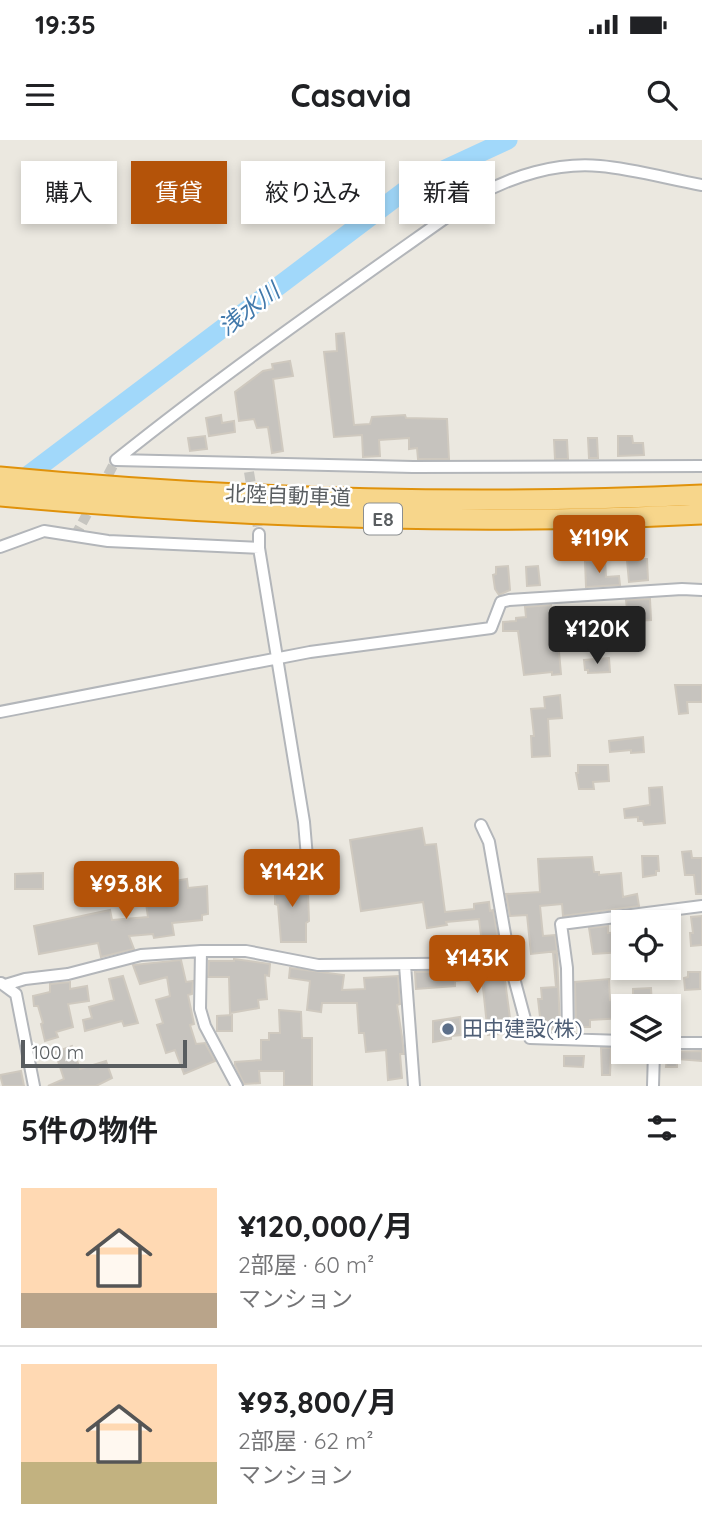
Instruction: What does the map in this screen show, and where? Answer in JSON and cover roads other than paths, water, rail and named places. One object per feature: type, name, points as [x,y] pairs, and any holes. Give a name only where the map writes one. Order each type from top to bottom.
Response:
[{"type":"highway","name":"北陸自動車道","points":[[0,477],[243,495],[401,500],[559,501],[702,495]]},
{"type":"highway","name":"北陸自動車道","points":[[0,496],[239,514],[404,520],[558,520],[702,514]]},
{"type":"street","points":[[702,185],[601,166],[579,165],[528,174],[494,186],[283,333],[116,460],[249,469],[340,464],[412,467],[702,466]]},
{"type":"street","points":[[0,547],[44,531],[108,541],[259,548]]},
{"type":"street","points":[[259,534],[259,548],[304,822],[309,881]]},
{"type":"street","points":[[0,712],[310,652],[492,628],[501,602],[509,600],[702,590]]},
{"type":"street","points":[[481,825],[489,842],[510,962],[530,1038],[611,1040]]},
{"type":"street","points":[[568,1038],[567,968],[561,923],[702,906]]},
{"type":"street","points":[[2,984],[68,974],[141,955],[201,951],[246,951],[318,965],[510,962]]},
{"type":"street","points":[[201,951],[200,1009],[205,1026],[237,1086]]},
{"type":"street","points":[[405,964],[414,1086]]},
{"type":"street","points":[[2,984],[16,994],[34,1086]]},
{"type":"street","points":[[681,1043],[702,1043]]},
{"type":"street","points":[[653,1064],[653,1086]]},
{"type":"waterway","name":"浅水川","points":[[15,485],[415,183],[508,140]]},
{"type":"tunnel","points":[[101,488],[116,460]]},
{"type":"tunnel","points":[[249,472],[259,534]]},
{"type":"tunnel","points":[[75,536],[93,503]]},
{"type":"place","name":"田中建設(株)","points":[[448,1029]]}]
